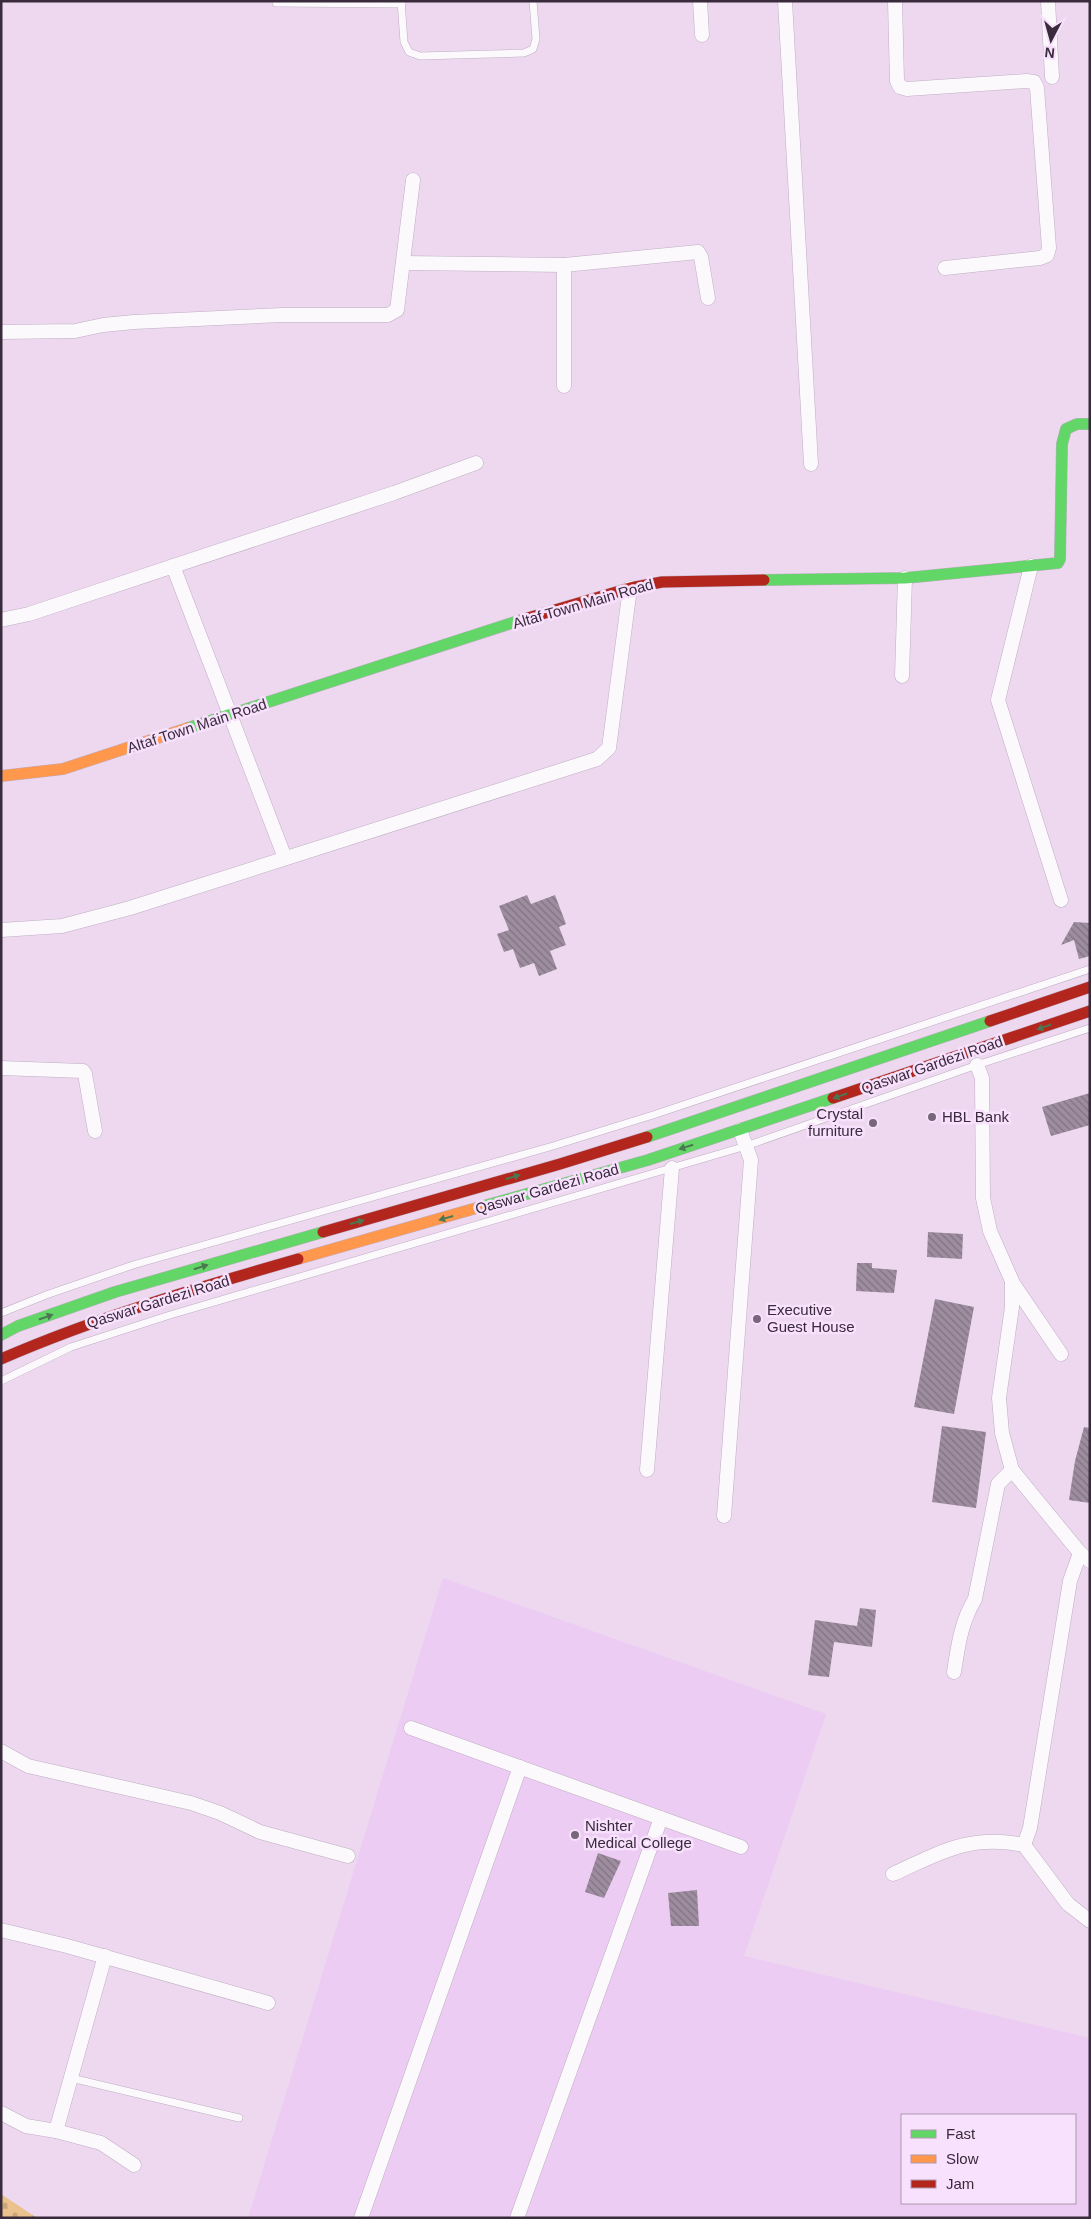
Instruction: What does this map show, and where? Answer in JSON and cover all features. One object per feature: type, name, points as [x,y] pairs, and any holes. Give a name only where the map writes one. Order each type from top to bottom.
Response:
[{"type":"main road","name":"Altaf Town Main Road","points":[[1,776],[63,769],[556,609],[630,588],[662,582],[905,578],[1054,564],[1060,559],[1062,444],[1066,429],[1077,424],[1090,424]]},
{"type":"main road","points":[[1,1335],[18,1326],[115,1292],[560,1164],[700,1120],[1090,987]]},
{"type":"main road","name":"Qaswar Gardezi Road","points":[[1,1359],[61,1332],[168,1296],[639,1163],[1090,1011]]},
{"type":"street","points":[[700,1],[702,35]]},
{"type":"street","points":[[785,1],[811,464]]},
{"type":"street","points":[[895,1],[897,81],[900,87],[906,90],[1026,81],[1034,82],[1037,88],[1049,248],[1047,255],[1040,258],[945,268]]},
{"type":"street","points":[[1048,1],[1052,77]]},
{"type":"street","points":[[1,332],[75,331],[103,325],[134,322],[282,315],[388,315],[397,310],[413,180]]},
{"type":"street","points":[[403,263],[564,265],[698,252],[701,257],[708,298]]},
{"type":"street","points":[[564,265],[564,386]]},
{"type":"street","points":[[1,620],[29,614],[394,493],[476,463]]},
{"type":"street","points":[[173,566],[284,858]]},
{"type":"street","points":[[1031,566],[998,700],[1061,900]]},
{"type":"street","points":[[902,676],[905,578]]},
{"type":"street","points":[[1,930],[62,926],[130,908],[603,755],[609,748],[630,588]]},
{"type":"street","points":[[977,1065],[982,1078],[983,1198],[990,1231],[1012,1281],[1061,1354]]},
{"type":"street","points":[[1,1068],[82,1071],[85,1074],[95,1131]]},
{"type":"street","points":[[724,1516],[751,1160],[740,1130]]},
{"type":"street","points":[[647,1470],[672,1168]]},
{"type":"street","points":[[1012,1281],[1012,1307],[999,1398],[1002,1433],[1012,1470],[1085,1557],[1070,1581],[1030,1828],[1024,1845]]},
{"type":"street","points":[[954,1672],[961,1628],[967,1612],[975,1599],[998,1484],[1012,1470]]},
{"type":"street","points":[[411,1728],[741,1847]]},
{"type":"street","points":[[1,1751],[28,1766],[191,1803],[220,1813],[260,1832],[348,1856]]},
{"type":"street","points":[[361,2218],[520,1767]]},
{"type":"street","points":[[517,2218],[662,1818]]},
{"type":"street","points":[[893,1874],[949,1848],[980,1841],[1004,1841],[1024,1845],[1068,1904],[1090,1921]]},
{"type":"street","points":[[1,1930],[104,1956],[268,2003]]},
{"type":"street","points":[[56,2131],[104,1956]]},
{"type":"street","points":[[1,2113],[26,2126],[56,2131],[101,2143],[134,2165]]},
{"type":"lane","points":[[276,3],[401,3],[404,42],[409,52],[420,56],[524,53],[533,49],[536,39],[533,1]]},
{"type":"lane","points":[[1,1313],[46,1295],[133,1265],[553,1146],[692,1102],[1090,969]]},
{"type":"lane","points":[[1,1381],[71,1347],[170,1315],[746,1146],[977,1065],[1090,1028]]},
{"type":"lane","points":[[944,1061],[949,1076]]},
{"type":"lane","points":[[692,1102],[700,1120]]},
{"type":"lane","points":[[553,1146],[560,1164]]},
{"type":"lane","points":[[71,2078],[239,2118]]},
{"type":"shaded area","name":"Nishter Medical College","points":[[443,1578],[826,1714],[744,1956],[1090,2038],[1090,2218],[248,2218]]},
{"type":"green space","points":[[1,2194],[37,2218],[1,2218]]},
{"type":"building","points":[[527,895],[531,904],[555,895],[566,924],[559,927],[566,945],[550,951],[557,969],[539,976],[534,963],[520,968],[513,949],[504,952],[497,934],[509,930],[499,906]]},
{"type":"building","points":[[1074,922],[1090,923],[1090,956],[1079,959],[1074,940],[1061,945]]},
{"type":"building","points":[[1090,1093],[1090,1125],[1051,1136],[1042,1107]]},
{"type":"building","points":[[928,1232],[963,1234],[962,1259],[927,1257]]},
{"type":"building","points":[[857,1263],[872,1263],[872,1268],[897,1270],[894,1293],[856,1291]]},
{"type":"building","points":[[935,1299],[974,1307],[954,1414],[914,1407]]},
{"type":"building","points":[[942,1426],[986,1432],[976,1508],[932,1502]]},
{"type":"building","points":[[1084,1427],[1090,1428],[1090,1503],[1069,1500],[1075,1461]]},
{"type":"building","points":[[860,1608],[876,1610],[872,1647],[834,1642],[829,1677],[808,1675],[815,1620],[857,1626]]},
{"type":"building","points":[[598,1853],[621,1861],[604,1898],[585,1892]]},
{"type":"building","points":[[697,1890],[699,1926],[671,1926],[668,1893]]},
{"type":"traffic: fast","points":[[764,580],[905,578],[1058,563],[1060,559],[1062,444],[1066,429],[1077,424],[1090,424]]},
{"type":"traffic: fast","points":[[188,728],[521,620]]},
{"type":"traffic: fast","points":[[647,1137],[990,1021]]},
{"type":"traffic: fast","points":[[480,1207],[648,1160],[833,1098]]},
{"type":"traffic: fast","points":[[1,1335],[18,1326],[115,1292],[323,1232]]},
{"type":"traffic: slow","points":[[1,776],[63,769],[188,728]]},
{"type":"traffic: slow","points":[[298,1259],[480,1207]]},
{"type":"traffic: jam","points":[[521,620],[630,588],[662,582],[764,580]]},
{"type":"traffic: jam","points":[[990,1021],[1090,987]]},
{"type":"traffic: jam","points":[[833,1098],[1090,1011]]},
{"type":"traffic: jam","points":[[323,1232],[647,1137]]},
{"type":"traffic: jam","points":[[1,1359],[74,1330],[185,1292],[298,1259]]},
{"type":"place","name":"HBL Bank","points":[[932,1117]]},
{"type":"place","name":"Crystal furniture","points":[[873,1123]]},
{"type":"place","name":"Executive Guest House","points":[[757,1319]]},
{"type":"place","name":"Nishter Medical College","points":[[575,1835]]}]
